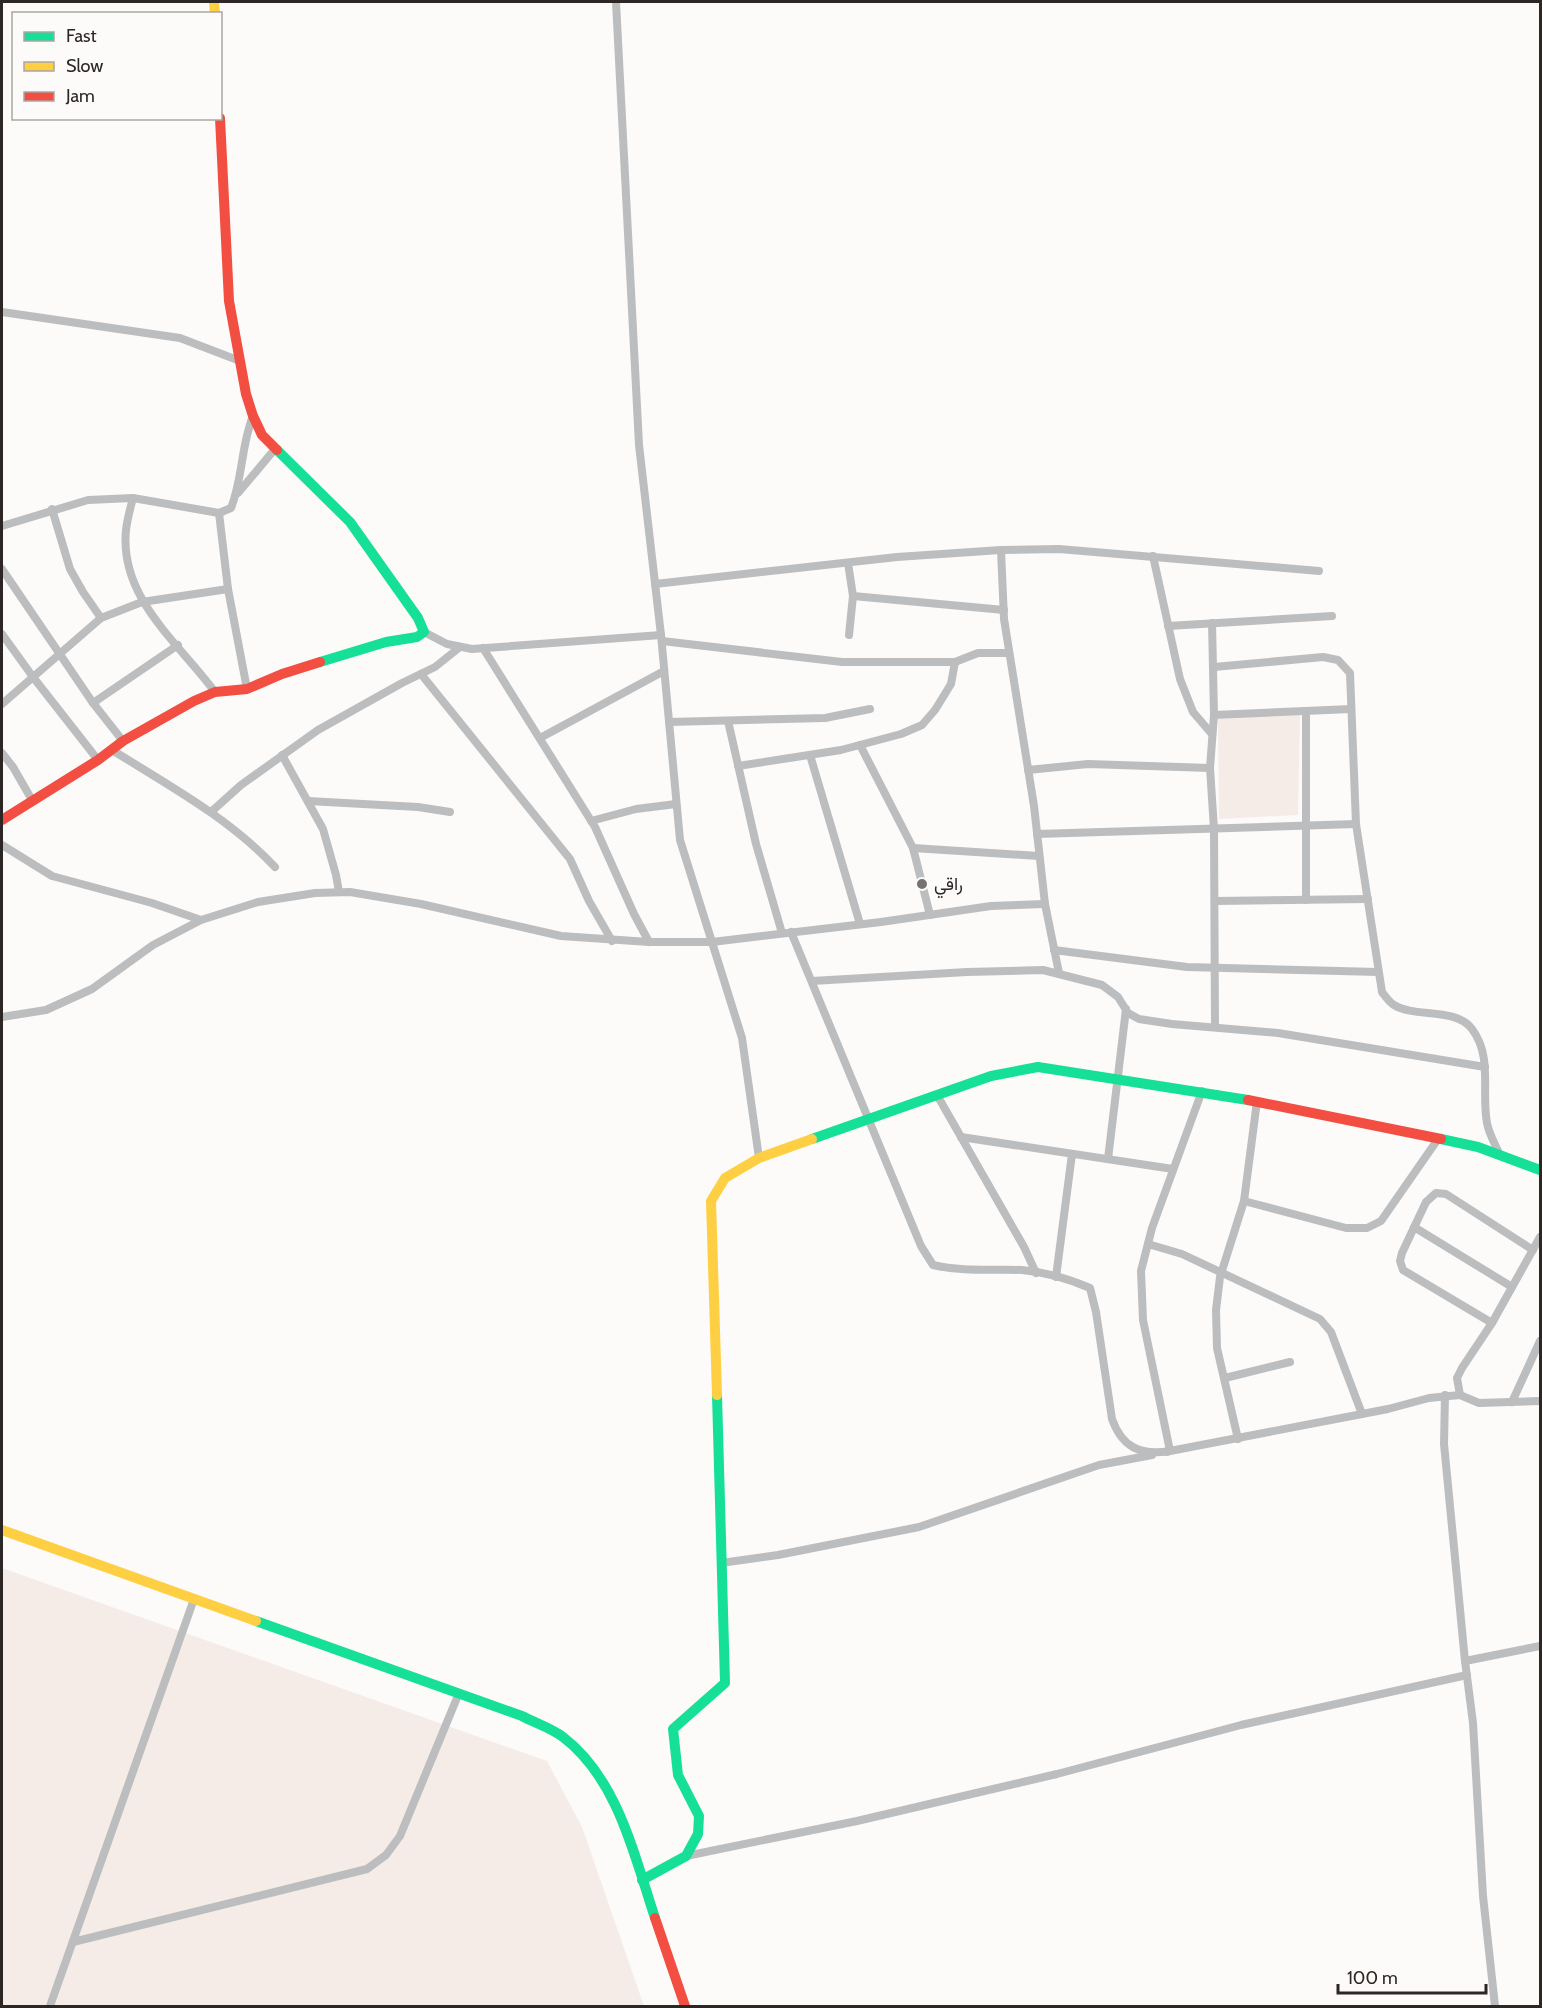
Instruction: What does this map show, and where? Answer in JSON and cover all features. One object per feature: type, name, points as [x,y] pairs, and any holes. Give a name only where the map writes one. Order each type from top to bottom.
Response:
[{"type":"street","points":[[615,2],[639,446],[661,638],[680,840],[742,1038],[759,1158]]},
{"type":"street","points":[[220,120],[229,300],[253,416],[262,435],[350,522],[418,618],[424,632],[447,644],[472,649],[661,638],[842,662],[955,662],[978,653],[1009,653]]},
{"type":"street","points":[[2,312],[180,338],[240,361]]},
{"type":"street","points":[[2,526],[52,509],[88,500],[133,498],[219,513],[231,508],[237,494],[248,428],[253,416]]},
{"type":"street","points":[[237,494],[275,449]]},
{"type":"street","points":[[133,498],[126,531],[127,555],[136,591],[142,602],[215,692]]},
{"type":"street","points":[[52,509],[70,569],[101,618]]},
{"type":"street","points":[[219,513],[228,589],[247,689]]},
{"type":"street","points":[[655,584],[848,563],[1001,550],[1059,549],[1319,571]]},
{"type":"street","points":[[1001,550],[1009,653],[1028,770],[1045,904],[1059,973]]},
{"type":"street","points":[[1153,556],[1180,679],[1194,712],[1211,733]]},
{"type":"street","points":[[848,563],[853,596],[849,635]]},
{"type":"street","points":[[2,569],[59,655],[123,741]]},
{"type":"street","points":[[2,704],[101,618],[142,602],[228,589]]},
{"type":"street","points":[[853,596],[1004,610]]},
{"type":"street","points":[[1168,626],[1332,616]]},
{"type":"street","points":[[1212,623],[1214,714],[1210,768],[1214,829],[1215,1028]]},
{"type":"street","points":[[2,820],[98,760],[123,741],[194,701],[215,692],[247,689],[282,674],[386,642],[417,637],[424,632]]},
{"type":"street","points":[[2,634],[33,678],[98,760]]},
{"type":"street","points":[[93,703],[178,645]]},
{"type":"street","points":[[211,812],[241,785],[318,730],[435,667],[460,646]]},
{"type":"street","points":[[483,648],[591,821],[649,942]]},
{"type":"street","points":[[1214,667],[1323,657],[1338,660],[1350,673],[1356,824],[1382,992],[1391,1004],[1405,1011],[1459,1019],[1471,1026],[1484,1056],[1487,1123],[1499,1153]]},
{"type":"street","points":[[738,766],[860,745],[901,734],[922,725],[935,710],[951,684],[955,662]]},
{"type":"street","points":[[540,738],[664,671]]},
{"type":"street","points":[[420,674],[570,859],[589,901],[612,941]]},
{"type":"street","points":[[669,722],[825,718],[870,709]]},
{"type":"street","points":[[1214,714],[1351,709]]},
{"type":"street","points":[[1306,711],[1306,900]]},
{"type":"street","points":[[728,721],[756,844],[782,933]]},
{"type":"street","points":[[860,745],[913,848],[930,915]]},
{"type":"street","points":[[112,750],[211,812],[258,849],[275,867]]},
{"type":"street","points":[[2,753],[32,800]]},
{"type":"street","points":[[810,754],[860,924]]},
{"type":"street","points":[[282,756],[323,829],[339,892]]},
{"type":"street","points":[[1028,770],[1088,764],[1210,768]]},
{"type":"street","points":[[308,801],[418,807],[450,812]]},
{"type":"street","points":[[591,821],[636,809],[676,804]]},
{"type":"street","points":[[1037,834],[1356,824]]},
{"type":"street","points":[[2,845],[52,876],[152,903],[201,920]]},
{"type":"street","points":[[913,848],[1039,856]]},
{"type":"street","points":[[2,1017],[46,1010],[92,989],[153,945],[201,920],[258,902],[315,893],[350,892],[421,904],[561,936],[649,942],[712,942],[991,906],[1045,904]]},
{"type":"street","points":[[1215,901],[1368,899]]},
{"type":"street","points":[[791,932],[921,1246],[933,1265],[958,1270],[1024,1270],[1069,1279],[1090,1288],[1096,1312],[1112,1419],[1117,1432],[1129,1446],[1143,1451],[1170,1451]]},
{"type":"street","points":[[1054,950],[1187,967],[1378,972]]},
{"type":"street","points":[[812,981],[1043,970],[1102,985],[1118,997],[1128,1013],[1139,1019],[1278,1033],[1485,1067]]},
{"type":"street","points":[[1108,1159],[1126,1009]]},
{"type":"street","points":[[686,1856],[698,1834],[699,1816],[678,1775],[673,1729],[725,1683],[711,1201],[725,1178],[759,1158],[868,1119],[991,1076],[1038,1067],[1257,1101],[1499,1153],[1540,1170]]},
{"type":"street","points":[[1170,1451],[1143,1320],[1141,1271],[1173,1169],[1202,1091]]},
{"type":"street","points":[[937,1095],[1024,1247],[1036,1273]]},
{"type":"street","points":[[1238,1439],[1217,1348],[1215,1310],[1222,1272],[1244,1202],[1257,1101]]},
{"type":"street","points":[[962,1137],[1173,1169]]},
{"type":"street","points":[[1244,1202],[1346,1228],[1367,1228],[1381,1221],[1438,1139]]},
{"type":"street","points":[[1056,1277],[1072,1154]]},
{"type":"street","points":[[1492,1323],[1403,1270],[1400,1261],[1402,1253],[1426,1202],[1436,1193],[1446,1194],[1533,1250]]},
{"type":"street","points":[[1414,1227],[1512,1287]]},
{"type":"street","points":[[1460,1395],[1457,1378],[1462,1368],[1492,1323],[1540,1237]]},
{"type":"street","points":[[1148,1244],[1182,1254],[1320,1319],[1331,1332],[1362,1414]]},
{"type":"street","points":[[1512,1402],[1540,1341]]},
{"type":"street","points":[[1225,1378],[1290,1362]]},
{"type":"street","points":[[721,1563],[778,1555],[918,1527],[1099,1465],[1362,1414],[1445,1395],[1460,1395],[1479,1403],[1540,1401]]},
{"type":"street","points":[[1445,1395],[1444,1444],[1478,1791],[1483,1896],[1495,2007]]},
{"type":"street","points":[[2,1530],[459,1693],[545,1726],[562,1736],[596,1771],[622,1820],[685,2007]]},
{"type":"street","points":[[50,2007],[194,1599]]},
{"type":"street","points":[[1465,1661],[1540,1646]]},
{"type":"street","points":[[642,1880],[686,1856],[857,1821],[1057,1774],[1241,1725],[1467,1675]]},
{"type":"street","points":[[73,1942],[368,1869],[386,1854],[400,1836],[459,1693]]},
{"type":"shaded area","points":[[1300,715],[1298,815],[1219,819],[1218,719]]},
{"type":"shaded area","points":[[2,1568],[547,1761],[582,1827],[644,2006],[2,2006]]},
{"type":"traffic: fast","points":[[277,450],[350,522],[418,618],[424,632],[417,637],[386,642],[320,662]]},
{"type":"traffic: fast","points":[[812,1139],[991,1076],[1038,1067],[1248,1100]]},
{"type":"traffic: fast","points":[[1441,1139],[1478,1147],[1540,1170]]},
{"type":"traffic: fast","points":[[642,1880],[686,1856],[698,1834],[699,1816],[678,1775],[673,1729],[725,1683],[717,1395]]},
{"type":"traffic: fast","points":[[256,1621],[522,1716],[563,1737],[582,1754],[598,1774],[611,1796],[631,1844],[655,1918]]},
{"type":"traffic: slow","points":[[214,2],[215,12]]},
{"type":"traffic: slow","points":[[717,1395],[711,1201],[725,1178],[759,1158],[812,1139]]},
{"type":"traffic: slow","points":[[2,1530],[256,1621]]},
{"type":"traffic: jam","points":[[220,120],[229,301],[246,394],[253,416],[262,435],[277,450]]},
{"type":"traffic: jam","points":[[2,820],[98,760],[123,741],[194,701],[215,692],[247,689],[282,674],[320,662]]},
{"type":"traffic: jam","points":[[1248,1100],[1441,1139]]},
{"type":"traffic: jam","points":[[655,1918],[685,2006]]},
{"type":"place","name":"راقي","points":[[922,884]]}]
